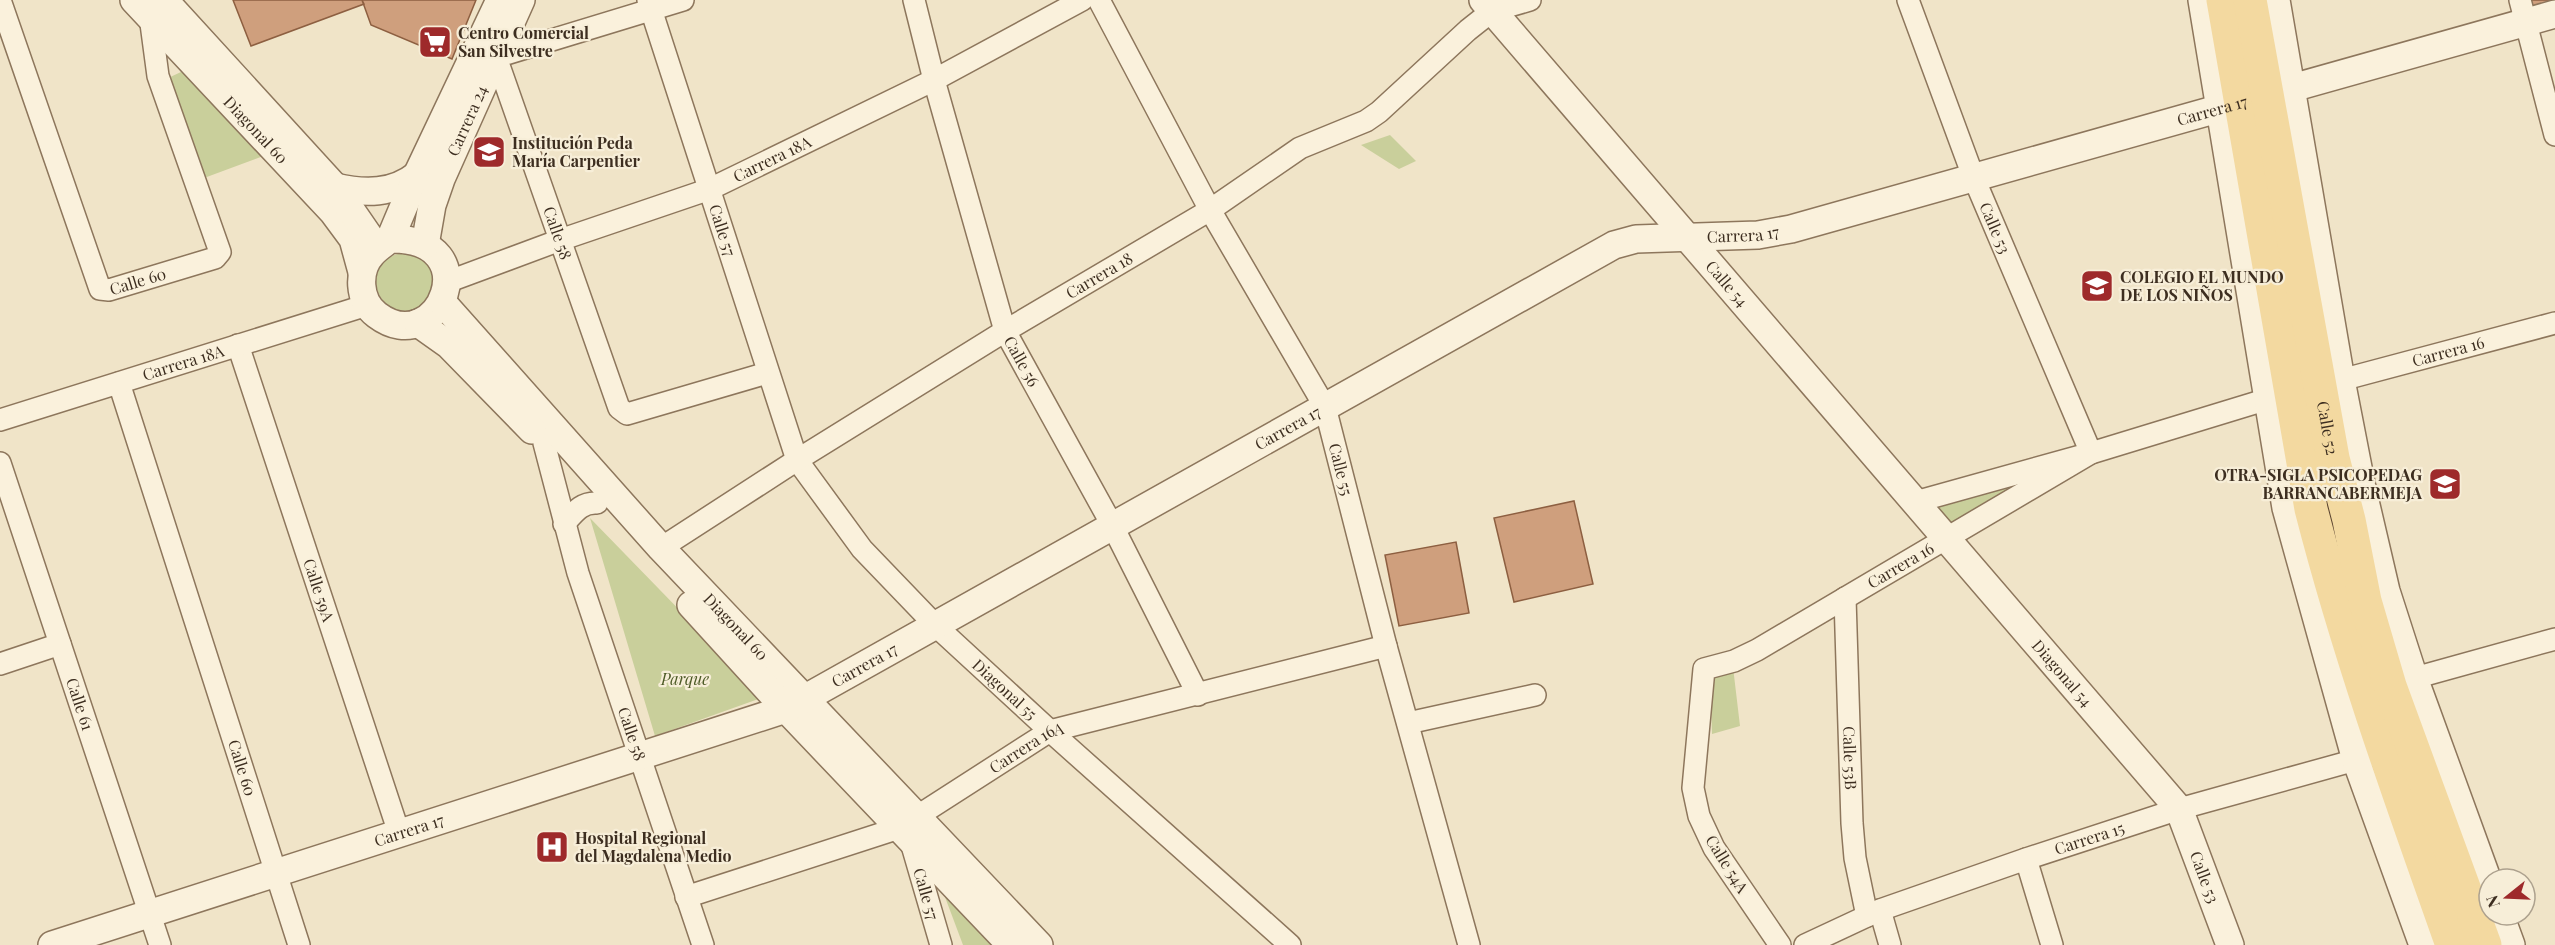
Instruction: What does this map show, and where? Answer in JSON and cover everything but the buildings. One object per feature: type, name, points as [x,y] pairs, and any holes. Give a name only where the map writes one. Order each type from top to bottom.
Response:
[{"type":"main road","name":"Calle 52","points":[[2223,0],[2255,97],[2365,601],[2402,682],[2485,945]]},
{"type":"main road","name":"Calle 52","points":[[2250,0],[2255,97],[2279,395],[2325,564],[2369,756],[2452,945]]},
{"type":"street","name":"Calle 60","points":[[0,0],[100,289],[109,290],[215,258],[220,252],[159,76],[149,5]]},
{"type":"street","name":"Carrera 24","points":[[384,244],[500,0]]},
{"type":"street","name":"Carrera 24","points":[[425,245],[432,205],[441,179],[521,0]]},
{"type":"street","points":[[496,57],[649,5],[683,0]]},
{"type":"street","name":"Calle 56","points":[[914,0],[934,80],[1005,331],[1112,525],[1198,695]]},
{"type":"street","name":"Carrera 18A","points":[[444,292],[560,240],[710,189],[934,80],[1082,0]]},
{"type":"street","name":"Calle 55","points":[[1099,0],[1210,210],[1325,407],[1386,646],[1469,945]]},
{"type":"street","name":"Carrera 18","points":[[661,548],[797,460],[1005,331],[1210,210],[1300,148],[1366,121],[1379,112],[1468,30],[1487,6],[1530,0]]},
{"type":"street","name":"Calle 53","points":[[1908,0],[1973,176],[2091,453]]},
{"type":"street","name":"Calle 52","points":[[2202,0],[2255,97],[2341,380],[2362,488],[2386,591],[2402,682],[2482,867]]},
{"type":"street","name":"Calle 52","points":[[2255,97],[2276,0]]},
{"type":"street","name":"Diagonal 60","points":[[149,5],[195,65],[333,212],[353,239],[362,272]]},
{"type":"street","name":"Diagonal 60","points":[[149,5],[335,187],[384,244]]},
{"type":"street","name":"Calle 57","points":[[649,5],[797,460]]},
{"type":"street","name":"Calle 54","points":[[1487,6],[1946,538]]},
{"type":"street","points":[[2524,11],[2555,135]]},
{"type":"street","name":"Carrera 17","points":[[52,945],[796,704],[1614,245],[1636,239],[1758,235],[1791,229],[2255,97],[2524,11],[2555,14]]},
{"type":"street","name":"Calle 58","points":[[496,57],[619,408],[627,414],[767,373]]},
{"type":"street","points":[[159,76],[174,66],[195,65]]},
{"type":"street","points":[[335,187],[353,191],[379,191],[405,184],[417,175]]},
{"type":"street","points":[[405,239],[425,245],[438,256],[445,268],[444,292],[428,318],[418,323],[394,324],[383,320],[367,305],[362,288],[362,272],[371,255],[384,244],[405,239]]},
{"type":"street","name":"Diagonal 60","points":[[444,292],[796,704],[1011,945]]},
{"type":"street","name":"Carrera 18A","points":[[0,420],[367,305]]},
{"type":"street","name":"Diagonal 60","points":[[418,323],[449,345],[597,503],[796,704]]},
{"type":"street","name":"Carrera 16","points":[[2341,380],[2555,323]]},
{"type":"street","name":"Calle 59A","points":[[238,345],[399,833]]},
{"type":"street","name":"Calle 60","points":[[119,383],[299,945]]},
{"type":"street","name":"Carrera 16","points":[[1915,502],[2091,453],[2279,395]]},
{"type":"street","name":"Calle 58","points":[[544,444],[578,573],[703,945]]},
{"type":"street","name":"Carrera 16","points":[[1704,669],[1734,661],[1757,650],[2091,453]]},
{"type":"street","name":"Diagonal 55","points":[[797,460],[862,549],[936,626],[1290,945]]},
{"type":"street","name":"Calle 61","points":[[0,463],[160,945]]},
{"type":"street","points":[[564,524],[583,505],[588,502],[597,503]]},
{"type":"street","name":"Diagonal 54","points":[[1946,538],[2179,809]]},
{"type":"street","name":"Calle 53B","points":[[1845,598],[1853,834],[1857,869],[1873,913],[1890,945]]},
{"type":"street","points":[[2402,682],[2555,639]]},
{"type":"street","points":[[0,664],[60,644]]},
{"type":"street","name":"Carrera 16A","points":[[686,897],[908,828],[1050,731],[1386,646]]},
{"type":"street","name":"Calle 54A","points":[[1704,669],[1693,788],[1699,816],[1714,848],[1780,945]]},
{"type":"street","points":[[1408,723],[1535,695]]},
{"type":"street","name":"Calle 52","points":[[2369,756],[2423,945]]},
{"type":"street","name":"Carrera 15","points":[[1805,945],[1873,913],[2026,859],[2179,809],[2369,756]]},
{"type":"street","name":"Calle 53","points":[[2179,809],[2230,945]]},
{"type":"street","name":"Calle 57","points":[[908,828],[941,945]]},
{"type":"street","name":"Diagonal 60","points":[[908,828],[1039,945]]},
{"type":"street","points":[[2026,859],[2052,945]]},
{"type":"street","points":[[2504,927],[2511,945]]},
{"type":"green space","points":[[181,72],[188,76],[266,155],[196,181],[166,79]]},
{"type":"green space","points":[[1390,135],[1416,161],[1399,169],[1361,145]]},
{"type":"green space","points":[[399,253],[411,253],[421,257],[430,266],[434,288],[426,303],[411,311],[399,311],[389,307],[380,298],[376,288],[376,276],[380,266],[389,257]]},
{"type":"green space","points":[[2038,474],[1951,524],[1934,503]]},
{"type":"green space","name":"Parque","points":[[590,518],[764,697],[655,736]]},
{"type":"green space","points":[[1733,667],[1740,726],[1712,734],[1710,672]]},
{"type":"green space","points":[[942,889],[997,945],[963,945]]},
{"type":"place","name":"Centro Comercial San Silvestre","points":[[435,42]]},
{"type":"place","name":"Institución Peda María Carpentier","points":[[489,152]]},
{"type":"place","name":"COLEGIO EL MUNDO DE LOS NIÑOS","points":[[2097,286]]},
{"type":"place","name":"OTRA-SIGLA PSICOPEDAG BARRANCABERMEJA","points":[[2445,484]]},
{"type":"place","name":"Hospital Regional del Magdalena Medio","points":[[552,847]]}]
